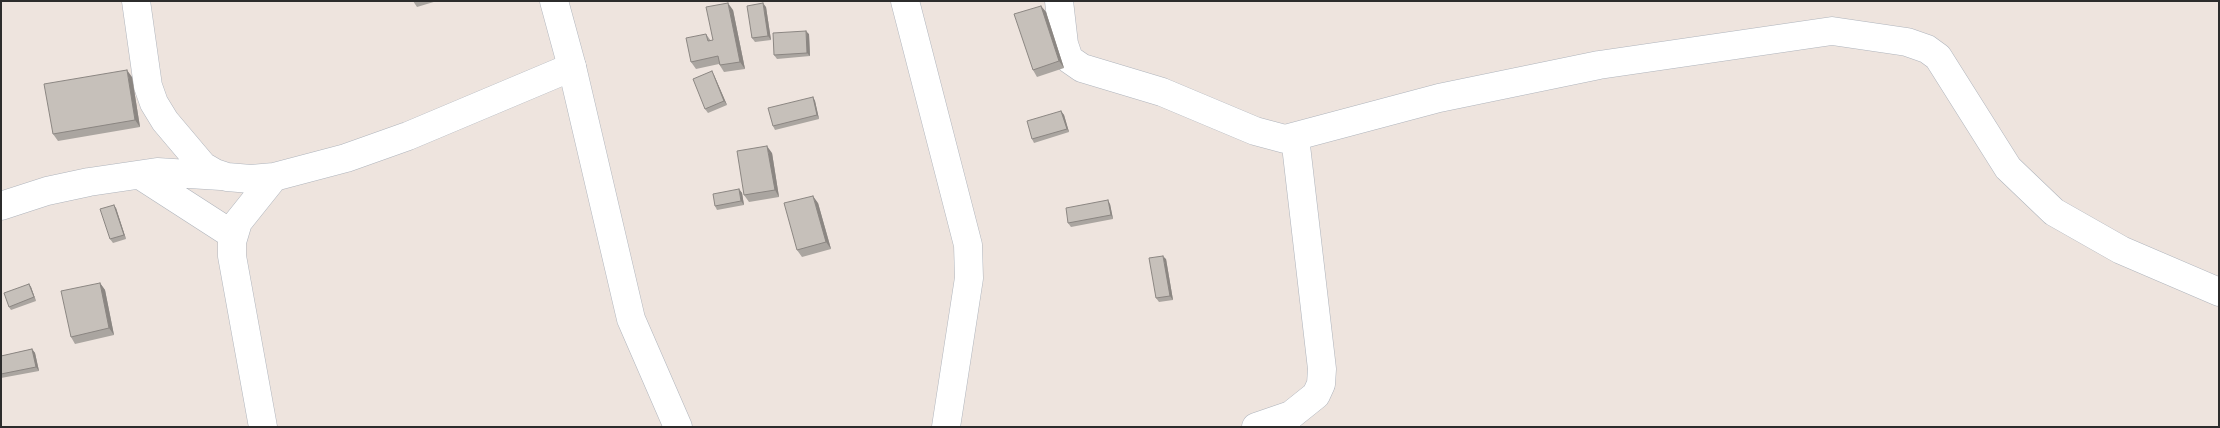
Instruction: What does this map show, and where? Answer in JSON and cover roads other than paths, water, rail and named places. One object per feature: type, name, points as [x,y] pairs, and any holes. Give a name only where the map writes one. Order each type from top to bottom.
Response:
[{"type":"street","points":[[136,1],[148,86],[154,103],[165,121],[203,166],[227,177]]},
{"type":"street","points":[[554,1],[572,67],[631,319],[678,427]]},
{"type":"street","points":[[905,1],[968,245],[969,278],[946,427]]},
{"type":"street","points":[[1059,1],[1064,44],[1069,59],[1082,68],[1162,92],[1255,131],[1285,138],[1295,138],[1439,98],[1599,64],[1832,31],[1907,42],[1927,49],[1938,57],[2008,168],[2054,212],[2121,250],[2219,292]]},
{"type":"street","points":[[1,206],[47,191],[89,182],[140,175],[169,172],[252,179],[274,177],[346,158],[408,136],[572,67]]},
{"type":"street","points":[[1256,427],[1292,414],[1316,395],[1321,384],[1322,369],[1295,138]]},
{"type":"street","points":[[140,175],[233,235]]},
{"type":"street","points":[[262,427],[232,256],[233,235],[241,217],[274,177]]}]
